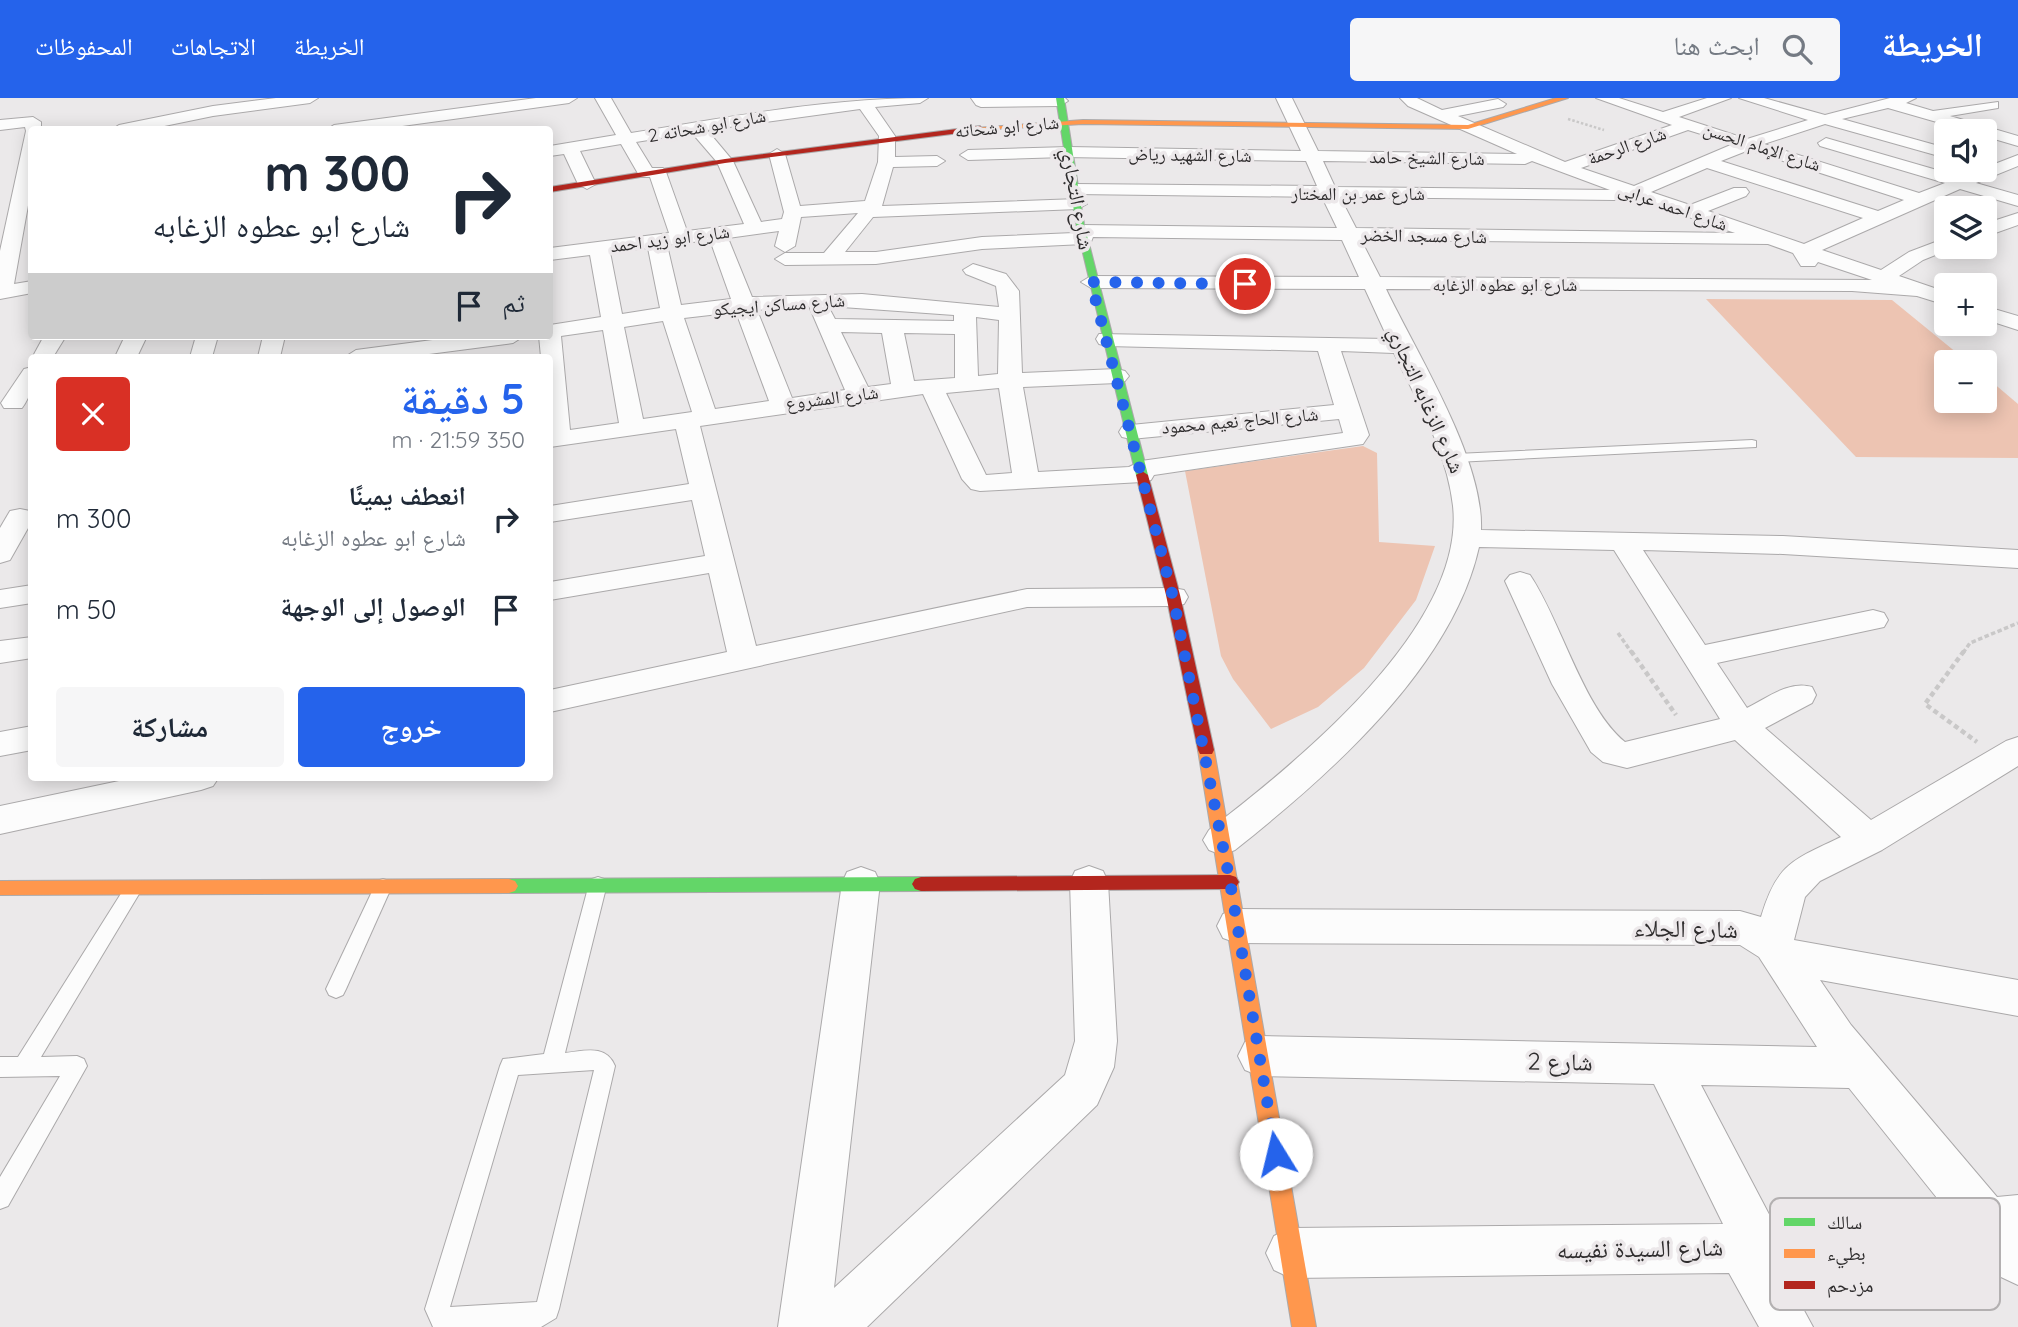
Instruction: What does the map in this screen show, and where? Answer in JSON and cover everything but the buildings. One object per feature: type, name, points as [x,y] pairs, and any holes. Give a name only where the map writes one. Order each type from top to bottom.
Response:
[{"type":"street","points":[[133,126],[212,104],[310,98]]},
{"type":"street","points":[[390,126],[569,98]]},
{"type":"street","points":[[603,98],[651,173],[680,238]]},
{"type":"street","points":[[789,98],[801,110]]},
{"type":"street","name":"شارع ابو شحاته 2","points":[[553,151],[801,110],[838,101],[864,103],[920,98]]},
{"type":"street","points":[[979,98],[981,102],[1060,99]]},
{"type":"street","name":"شارع الزغابه التجاري","points":[[1222,840],[1282,794],[1332,748],[1389,685],[1436,617],[1455,576],[1467,538],[1468,500],[1456,458],[1284,98]]},
{"type":"street","name":"شارع احمد عرابى","points":[[1408,98],[1441,116],[1633,195],[1934,295]]},
{"type":"street","points":[[1481,98],[1521,112]]},
{"type":"street","name":"شارع ابو شحاته","points":[[553,190],[724,161],[888,139],[1063,122],[1468,127],[1564,98]]},
{"type":"street","name":"شارع الإمام الحسن","points":[[1604,98],[1920,199]]},
{"type":"street","name":"شارع الرحمة","points":[[1665,116],[1723,98]]},
{"type":"street","points":[[1747,98],[1934,150]]},
{"type":"street","points":[[1858,98],[1930,115],[2018,141]]},
{"type":"street","points":[[1670,238],[1633,195],[1750,143],[1826,119],[1908,98]]},
{"type":"street","points":[[1872,132],[1930,115],[2000,107],[1969,98]]},
{"type":"street","name":"شارع التجاري","points":[[1060,99],[1091,282],[1173,597],[1222,840],[1304,1327]]},
{"type":"street","points":[[828,259],[871,209],[886,162],[888,139],[864,103]]},
{"type":"street","points":[[754,104],[772,115],[797,152]]},
{"type":"street","points":[[1441,116],[1498,104]]},
{"type":"street","points":[[0,125],[33,122],[32,126]]},
{"type":"street","name":"شارع الرحمة","points":[[1564,168],[1690,124]]},
{"type":"street","points":[[697,128],[724,161],[755,229]]},
{"type":"street","points":[[1787,131],[2018,201]]},
{"type":"street","points":[[27,142],[28,179],[1,292],[28,288]]},
{"type":"street","points":[[570,148],[587,184]]},
{"type":"street","name":"شارع الشهيد رياض","points":[[968,155],[1069,153],[1312,157]]},
{"type":"street","points":[[777,154],[792,218],[785,242],[788,291],[902,282],[909,303]]},
{"type":"street","name":"شارع الشيخ حامد","points":[[1312,157],[1543,159]]},
{"type":"street","points":[[1997,164],[2018,160]]},
{"type":"street","points":[[886,162],[937,161]]},
{"type":"street","points":[[1706,162],[1879,216]]},
{"type":"street","points":[[1997,168],[2018,174]]},
{"type":"street","points":[[1674,176],[1704,185]]},
{"type":"street","points":[[0,188],[28,179]]},
{"type":"street","points":[[1821,285],[1802,252],[1959,183]]},
{"type":"street","points":[[950,186],[971,244]]},
{"type":"street","points":[[1689,212],[1740,192]]},
{"type":"street","name":"شارع عمر بن المختار","points":[[957,208],[1077,197],[1633,195]]},
{"type":"street","name":"شارع ابو زيد احمد","points":[[553,254],[755,229],[792,218],[871,209],[957,208]]},
{"type":"street","points":[[1997,226],[2018,219]]},
{"type":"street","points":[[716,234],[782,404]]},
{"type":"street","name":"شارع مسجد الخضر","points":[[785,259],[896,263],[971,244],[1083,234],[1766,239]]},
{"type":"street","points":[[656,241],[695,417],[703,490],[744,659]]},
{"type":"street","points":[[599,248],[632,427]]},
{"type":"street","points":[[1882,278],[1916,256],[1934,249]]},
{"type":"street","points":[[973,270],[996,276],[1006,283],[1010,380],[1026,481]]},
{"type":"street","name":"شارع ابو عطوه الزغابه","points":[[1091,282],[1821,285],[1919,290]]},
{"type":"street","name":"شارع مساكن ايجيكو","points":[[553,332],[744,305],[788,291],[816,299],[909,303],[965,319],[1009,315]]},
{"type":"street","points":[[816,299],[859,394]]},
{"type":"street","points":[[1997,316],[2018,323]]},
{"type":"street","points":[[827,325],[892,327],[965,319],[967,383]]},
{"type":"street","points":[[892,327],[904,388]]},
{"type":"street","points":[[1107,339],[1403,346]]},
{"type":"street","points":[[373,354],[408,348],[485,344]]},
{"type":"street","points":[[931,386],[975,480],[986,484],[1142,472],[1349,440],[1356,435],[1327,344]]},
{"type":"street","name":"شارع المشروع","points":[[554,439],[904,388],[1116,376]]},
{"type":"street","points":[[10,405],[28,380]]},
{"type":"street","name":"شارع الحاج نعيم محمود","points":[[1131,432],[1348,411]]},
{"type":"street","points":[[553,412],[554,439]]},
{"type":"street","points":[[553,514],[703,490]]},
{"type":"street","points":[[0,554],[17,517]]},
{"type":"street","points":[[1467,538],[1783,545],[2018,559]]},
{"type":"street","points":[[1624,543],[1741,726],[1869,840]]},
{"type":"street","points":[[553,590],[720,562]]},
{"type":"street","points":[[1520,581],[1568,684],[1608,749],[1626,755],[1741,726],[1800,695]]},
{"type":"street","points":[[0,598],[28,594]]},
{"type":"street","points":[[553,700],[1027,598],[1173,597]]},
{"type":"street","points":[[1697,657],[1873,620]]},
{"type":"street","points":[[0,652],[28,648]]},
{"type":"street","points":[[0,744],[28,739]]},
{"type":"street","points":[[2010,755],[1869,840],[1807,870],[1788,890],[1776,950],[2018,998]]},
{"type":"street","points":[[0,820],[182,781]]},
{"type":"street","points":[[830,1327],[1081,1090],[1092,1067],[1096,1041],[1089,882]]},
{"type":"street","points":[[0,888],[1230,882]]},
{"type":"street","points":[[804,1327],[861,883]]},
{"type":"street","name":"شارع الجلاء","points":[[1237,926],[1740,928],[1752,931],[1776,950],[1859,1068],[1981,1198]]},
{"type":"street","name":"شارع 2","points":[[1260,1056],[1859,1068]]},
{"type":"street","points":[[1667,1064],[1770,1289]]},
{"type":"street","name":"شارع الجلاء","points":[[2003,1221],[2018,1259]]},
{"type":"street","name":"شارع السيدة نفيسه","points":[[1291,1253],[1770,1245]]},
{"type":"street","points":[[1779,1310],[1787,1327]]},
{"type":"lane","points":[[1456,458],[1752,444]]},
{"type":"lane","points":[[552,1062],[598,884]]},
{"type":"lane","points":[[336,989],[383,886]]},
{"type":"lane","points":[[24,1066],[135,887]]},
{"type":"lane","points":[[600,1060],[605,1066],[547,1310],[541,1315],[442,1319],[437,1309],[510,1066],[552,1062],[600,1060]]},
{"type":"lane","points":[[0,1067],[77,1066],[0,1198]]},
{"type":"path","points":[[2010,755],[1925,704],[1970,643],[2018,623]]},
{"type":"path","points":[[1618,633],[1693,739]]},
{"type":"shaded area","points":[[1706,299],[1892,300],[1953,350],[1934,350],[1934,413],[1997,413],[1997,386],[2018,404],[2018,458],[1856,457]]},
{"type":"shaded area","points":[[1363,446],[1377,453],[1379,542],[1435,546],[1416,600],[1364,668],[1318,707],[1271,729],[1233,679],[1221,656],[1185,471]]},
{"type":"traffic: fast","points":[[1060,98],[1080,224],[1142,475]]},
{"type":"traffic: fast","points":[[509,886],[921,884]]},
{"type":"traffic: slow","points":[[980,128],[1083,122],[1468,127],[1564,98]]},
{"type":"traffic: slow","points":[[1206,750],[1304,1327]]},
{"type":"traffic: slow","points":[[0,888],[509,886]]},
{"type":"traffic: jam","points":[[553,190],[725,161],[980,128]]},
{"type":"traffic: jam","points":[[1142,475],[1173,595],[1206,750]]},
{"type":"traffic: jam","points":[[921,884],[1230,882]]},
{"type":"route","points":[[1245,284],[1091,282],[1173,597],[1230,882],[1276,1154]]}]
